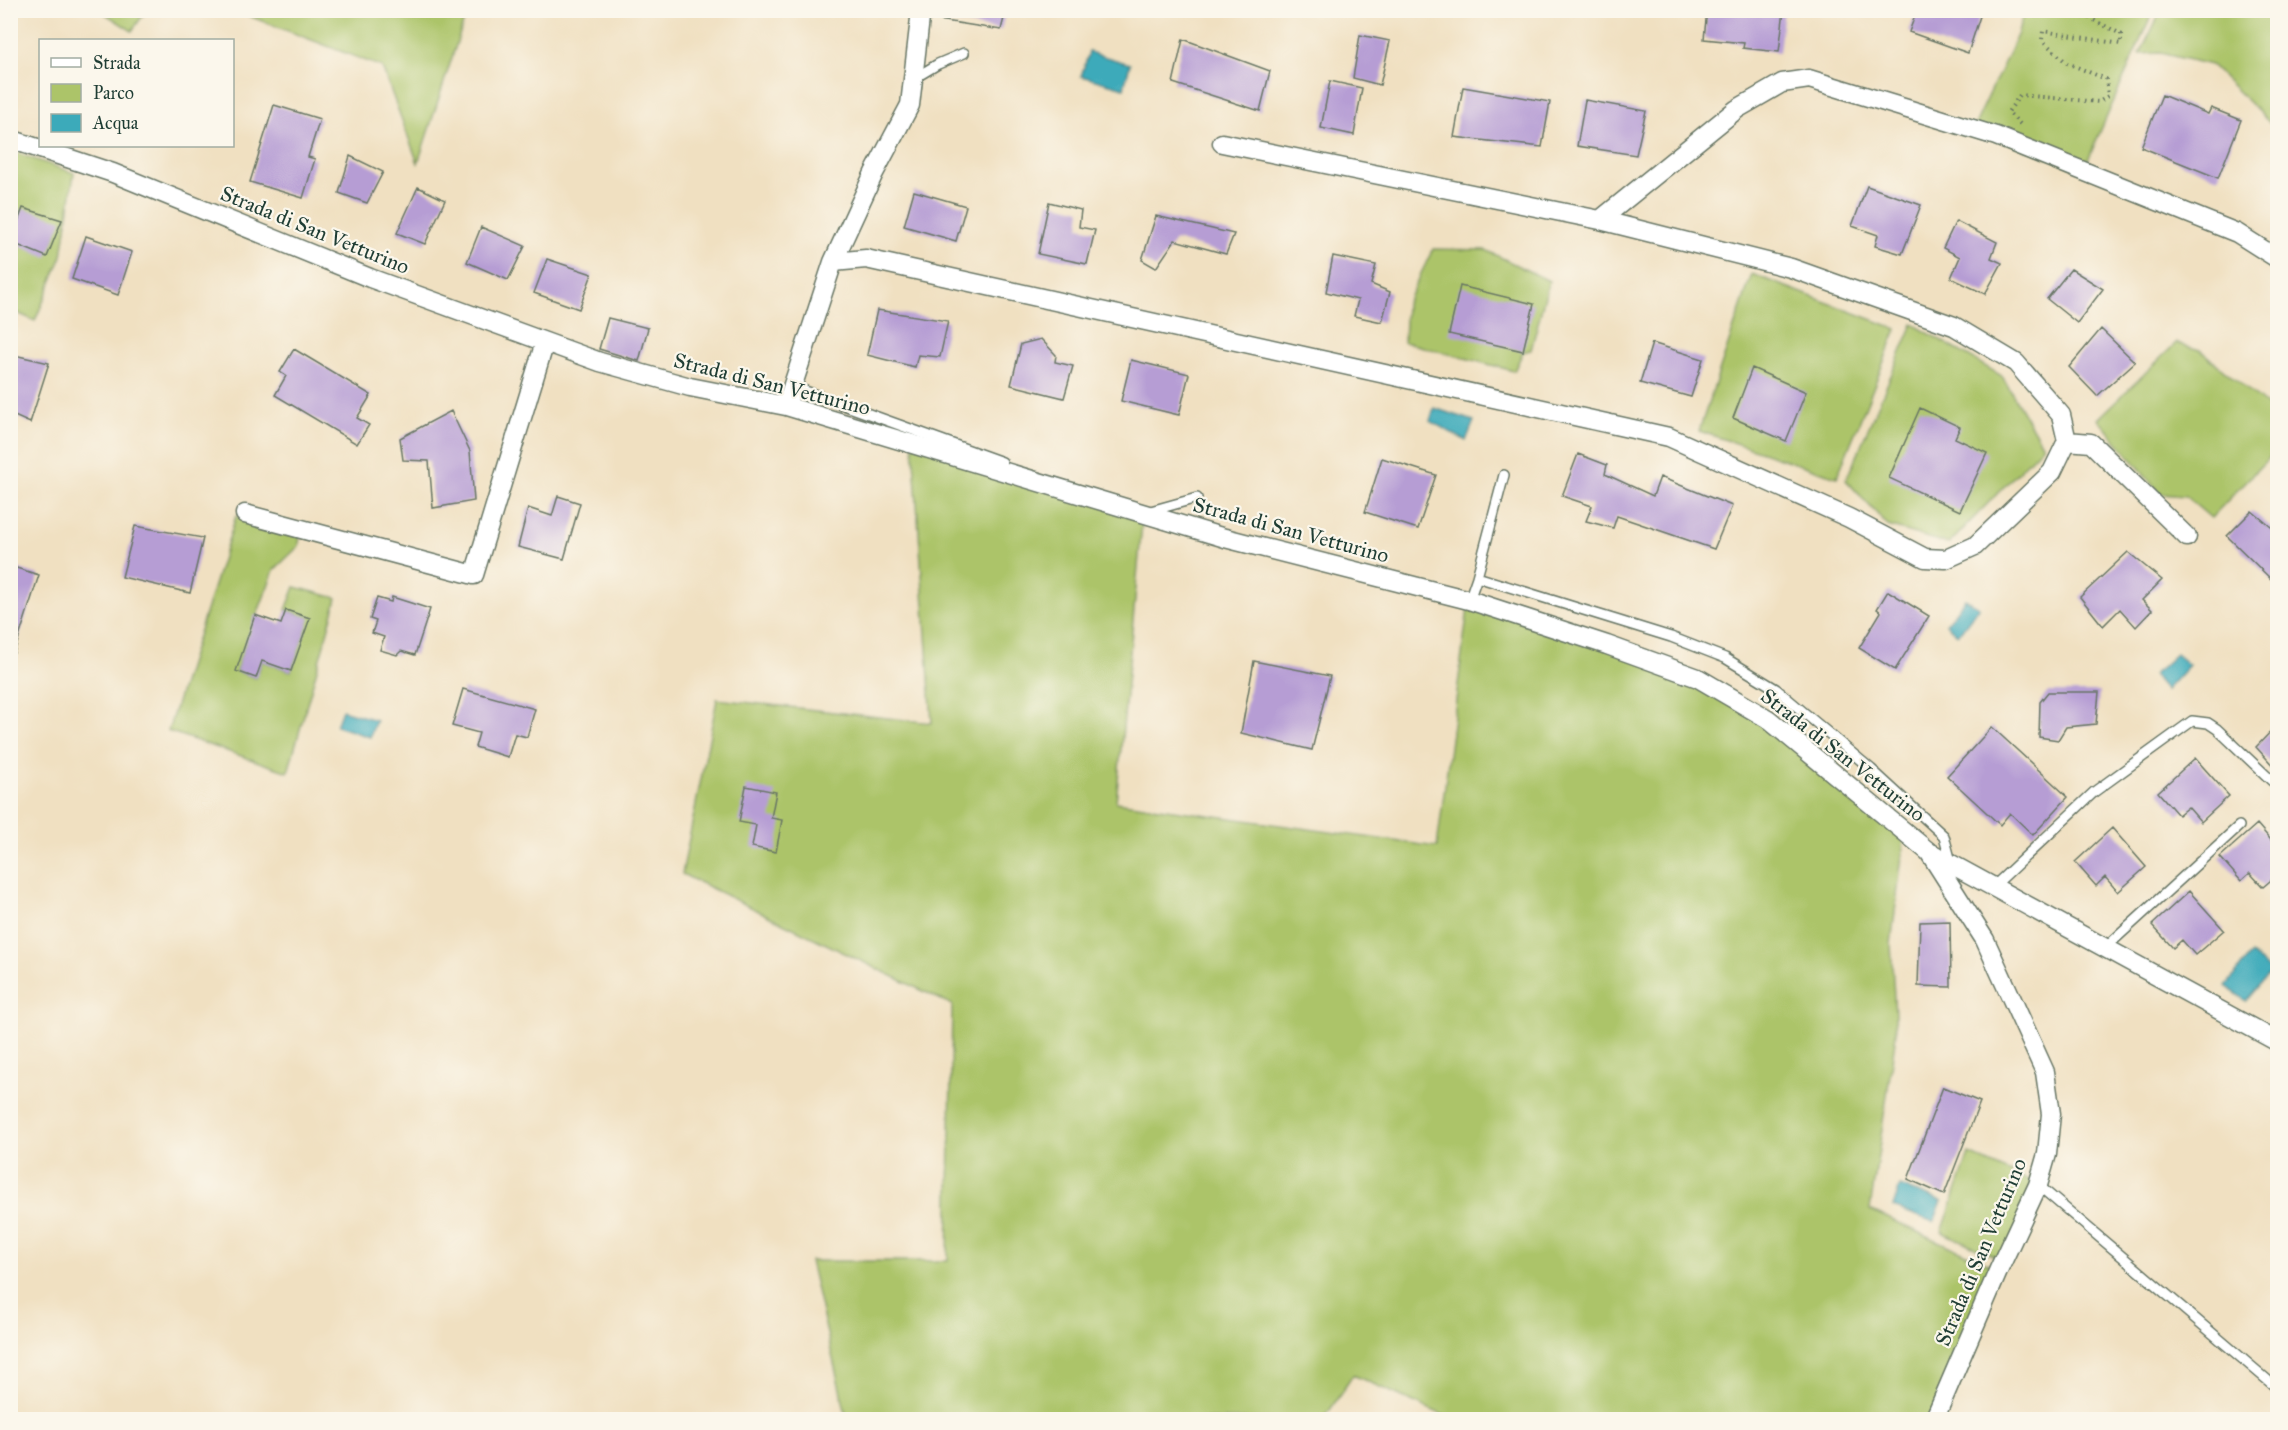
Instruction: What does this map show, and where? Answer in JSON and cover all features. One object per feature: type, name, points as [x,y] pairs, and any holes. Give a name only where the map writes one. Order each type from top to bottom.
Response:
[{"type":"street","points":[[786,406],[833,262],[874,173],[910,105],[921,10]]},
{"type":"street","points":[[1600,220],[1737,109],[1782,83],[1809,79],[2006,140],[2237,233],[2277,258]]},
{"type":"street","name":"Strada di San Vetturino","points":[[10,139],[113,172],[370,278],[600,362],[690,387],[786,406],[1225,538],[1469,600],[1698,678],[1768,719],[1929,852],[1985,940],[2045,1072],[2051,1114],[2047,1154],[2038,1185],[1934,1419]]},
{"type":"street","points":[[833,262],[866,259],[1669,437],[1849,518],[1924,558],[1946,559],[1975,546],[2052,472],[2067,441],[2061,415],[2016,363],[1954,326],[1791,268],[1600,220],[1222,143]]},
{"type":"street","points":[[245,514],[474,575],[545,342]]},
{"type":"street","points":[[2067,441],[2091,443],[2187,537]]},
{"type":"street","points":[[1929,852],[2277,1042]]},
{"type":"lane","points":[[913,79],[938,64],[964,53]]},
{"type":"lane","points":[[794,387],[1143,513],[1197,498]]},
{"type":"lane","points":[[1469,600],[1504,475]]},
{"type":"lane","points":[[1477,577],[1671,637],[1725,658],[1776,689],[1887,783],[1944,836],[1951,864]]},
{"type":"lane","points":[[1993,887],[2094,792],[2192,720],[2208,723],[2217,729],[2272,781]]},
{"type":"lane","points":[[2104,949],[2239,826]]},
{"type":"lane","points":[[2038,1185],[2277,1389]]},
{"type":"path","points":[[2020,124],[2008,112],[2020,95],[2099,102],[2108,96],[2106,79],[2067,63],[2042,40],[2043,31],[2121,44],[2121,34],[2074,10]]},
{"type":"path","points":[[2129,10],[2138,13],[2139,10]]},
{"type":"green space","points":[[101,11],[146,11],[132,31]]},
{"type":"green space","points":[[236,11],[467,11],[418,163],[382,67]]},
{"type":"green space","points":[[2024,11],[2153,11],[2083,171],[1973,129],[2018,33]]},
{"type":"green space","points":[[2161,11],[2277,11],[2277,130],[2211,65],[2160,53],[2140,54]]},
{"type":"green space","points":[[11,151],[74,173],[62,256],[35,321],[11,310]]},
{"type":"green space","points":[[1433,249],[1486,250],[1549,281],[1531,350],[1523,352],[1514,371],[1404,342],[1406,304]]},
{"type":"green space","points":[[1752,274],[1897,329],[1837,477],[1699,431]]},
{"type":"green space","points":[[1913,324],[2002,376],[2043,446],[1949,544],[1888,526],[1846,480]]},
{"type":"green space","points":[[2176,343],[2200,350],[2277,414],[2277,449],[2211,518],[2185,496],[2161,494],[2098,419]]},
{"type":"green space","points":[[913,445],[1143,513],[1116,802],[1437,847],[1469,600],[1607,645],[1768,719],[1905,832],[1891,944],[1896,1034],[1870,1210],[1999,1269],[1934,1419],[1452,1419],[1353,1375],[1324,1419],[847,1419],[810,1261],[948,1261],[952,1005],[682,874],[717,699],[932,723]]},
{"type":"green space","points":[[236,516],[300,533],[299,546],[274,570],[236,671],[256,678],[262,661],[291,671],[309,618],[286,610],[295,587],[337,598],[288,772],[168,731]]},
{"type":"green space","points":[[1969,1154],[2038,1185],[2003,1260],[1942,1232]]},
{"type":"water","points":[[1089,52],[1130,64],[1124,88],[1081,76]]},
{"type":"water","points":[[1434,408],[1474,421],[1466,441],[1430,421]]},
{"type":"water","points":[[1965,599],[1979,607],[1958,635],[1946,624]]},
{"type":"water","points":[[2176,654],[2189,665],[2166,690],[2153,675]]},
{"type":"water","points":[[342,710],[376,720],[370,737],[336,726]]},
{"type":"water","points":[[2251,954],[2271,971],[2246,1001],[2226,986]]},
{"type":"water","points":[[1900,1186],[1942,1201],[1934,1222],[1893,1207]]},
{"type":"building","points":[[934,10],[1006,10],[1001,30],[933,19]]},
{"type":"building","points":[[1707,10],[1784,10],[1779,52],[1743,48],[1744,43],[1704,39]]},
{"type":"building","points":[[1917,10],[1982,10],[1968,53],[1909,32]]},
{"type":"building","points":[[1360,35],[1390,41],[1380,85],[1353,78]]},
{"type":"building","points":[[1183,39],[1270,71],[1260,111],[1173,83]]},
{"type":"building","points":[[1330,81],[1362,88],[1354,135],[1321,128]]},
{"type":"building","points":[[1463,87],[1550,102],[1542,147],[1454,137]]},
{"type":"building","points":[[2162,95],[2208,114],[2211,108],[2241,120],[2218,178],[2141,147]]},
{"type":"building","points":[[1585,100],[1646,111],[1636,155],[1577,146]]},
{"type":"building","points":[[274,105],[320,119],[308,157],[315,159],[303,198],[250,182]]},
{"type":"building","points":[[350,156],[383,172],[367,203],[339,193]]},
{"type":"building","points":[[1867,186],[1921,205],[1902,254],[1875,246],[1878,235],[1852,226]]},
{"type":"building","points":[[418,187],[445,200],[425,244],[397,233]]},
{"type":"building","points":[[914,191],[966,206],[956,241],[904,226]]},
{"type":"building","points":[[1049,202],[1081,210],[1079,227],[1095,230],[1087,264],[1038,254]]},
{"type":"building","points":[[23,208],[62,220],[47,257],[10,242]]},
{"type":"building","points":[[1156,216],[1234,234],[1226,254],[1175,240],[1156,268],[1142,260]]},
{"type":"building","points":[[1956,221],[1997,242],[1991,258],[2002,263],[1985,294],[1951,278],[1960,257],[1943,248]]},
{"type":"building","points":[[481,227],[525,246],[508,280],[467,262]]},
{"type":"building","points":[[86,236],[132,252],[118,295],[72,279]]},
{"type":"building","points":[[1333,256],[1376,265],[1371,284],[1390,292],[1382,322],[1354,316],[1358,300],[1326,292]]},
{"type":"building","points":[[547,259],[592,274],[579,309],[534,293]]},
{"type":"building","points":[[2071,269],[2103,289],[2077,323],[2047,299]]},
{"type":"building","points":[[1460,286],[1534,304],[1523,351],[1449,334]]},
{"type":"building","points":[[877,310],[948,321],[940,357],[918,355],[915,367],[867,355]]},
{"type":"building","points":[[608,318],[648,328],[639,361],[599,349]]},
{"type":"building","points":[[2101,329],[2135,362],[2097,396],[2069,367]]},
{"type":"building","points":[[1041,339],[1056,355],[1055,362],[1073,366],[1064,398],[1011,385],[1021,344]]},
{"type":"building","points":[[1652,343],[1703,359],[1691,397],[1640,383]]},
{"type":"building","points":[[294,349],[371,395],[357,418],[369,425],[357,444],[275,395],[286,376],[280,372]]},
{"type":"building","points":[[10,354],[49,363],[30,423],[10,414]]},
{"type":"building","points":[[1131,360],[1189,374],[1179,415],[1121,401]]},
{"type":"building","points":[[1752,368],[1806,392],[1786,441],[1733,418]]},
{"type":"building","points":[[1920,408],[1960,427],[1955,438],[1987,453],[1960,511],[1889,478]]},
{"type":"building","points":[[451,411],[470,451],[474,501],[433,508],[429,461],[403,460],[400,438]]},
{"type":"building","points":[[1578,454],[1607,465],[1605,474],[1653,496],[1660,477],[1732,506],[1714,549],[1617,516],[1613,528],[1586,521],[1592,506],[1562,496]]},
{"type":"building","points":[[1382,458],[1436,475],[1418,529],[1365,512]]},
{"type":"building","points":[[558,496],[580,503],[564,559],[518,547],[528,508],[552,516]]},
{"type":"building","points":[[2252,511],[2277,532],[2277,585],[2227,536]]},
{"type":"building","points":[[135,526],[203,538],[190,593],[122,577]]},
{"type":"building","points":[[2128,552],[2162,580],[2142,600],[2152,610],[2136,627],[2120,609],[2103,626],[2080,597]]},
{"type":"building","points":[[10,566],[39,575],[14,653],[10,652]]},
{"type":"building","points":[[1888,591],[1929,616],[1895,670],[1859,648],[1881,612],[1877,609]]},
{"type":"building","points":[[392,597],[430,609],[415,655],[401,651],[397,655],[380,650],[384,637],[372,633],[376,621],[370,619],[377,598],[391,602]]},
{"type":"building","points":[[286,610],[310,618],[291,671],[262,661],[256,678],[236,671],[255,615],[281,624]]},
{"type":"building","points":[[1254,661],[1330,676],[1312,750],[1241,733]]},
{"type":"building","points":[[463,689],[535,709],[527,737],[515,734],[508,757],[475,747],[479,733],[452,726]]},
{"type":"building","points":[[2048,692],[2099,692],[2096,724],[2066,727],[2058,740],[2039,737],[2040,702]]},
{"type":"building","points":[[2277,725],[2277,770],[2256,747]]},
{"type":"building","points":[[1992,727],[2068,797],[2033,835],[2010,813],[2000,825],[1947,776]]},
{"type":"building","points":[[2195,758],[2229,796],[2201,822],[2188,807],[2178,815],[2158,792]]},
{"type":"building","points":[[746,786],[776,792],[771,818],[782,820],[776,852],[752,847],[756,825],[739,822]]},
{"type":"building","points":[[2257,824],[2277,847],[2277,875],[2263,887],[2250,873],[2241,881],[2220,857]]},
{"type":"building","points":[[2112,828],[2146,867],[2118,892],[2105,877],[2096,886],[2075,862]]},
{"type":"building","points":[[2189,891],[2224,930],[2195,955],[2182,940],[2173,948],[2152,925]]},
{"type":"building","points":[[1950,921],[1951,987],[1918,986],[1920,922]]},
{"type":"building","points":[[1943,1087],[1980,1102],[1944,1195],[1908,1179]]}]
